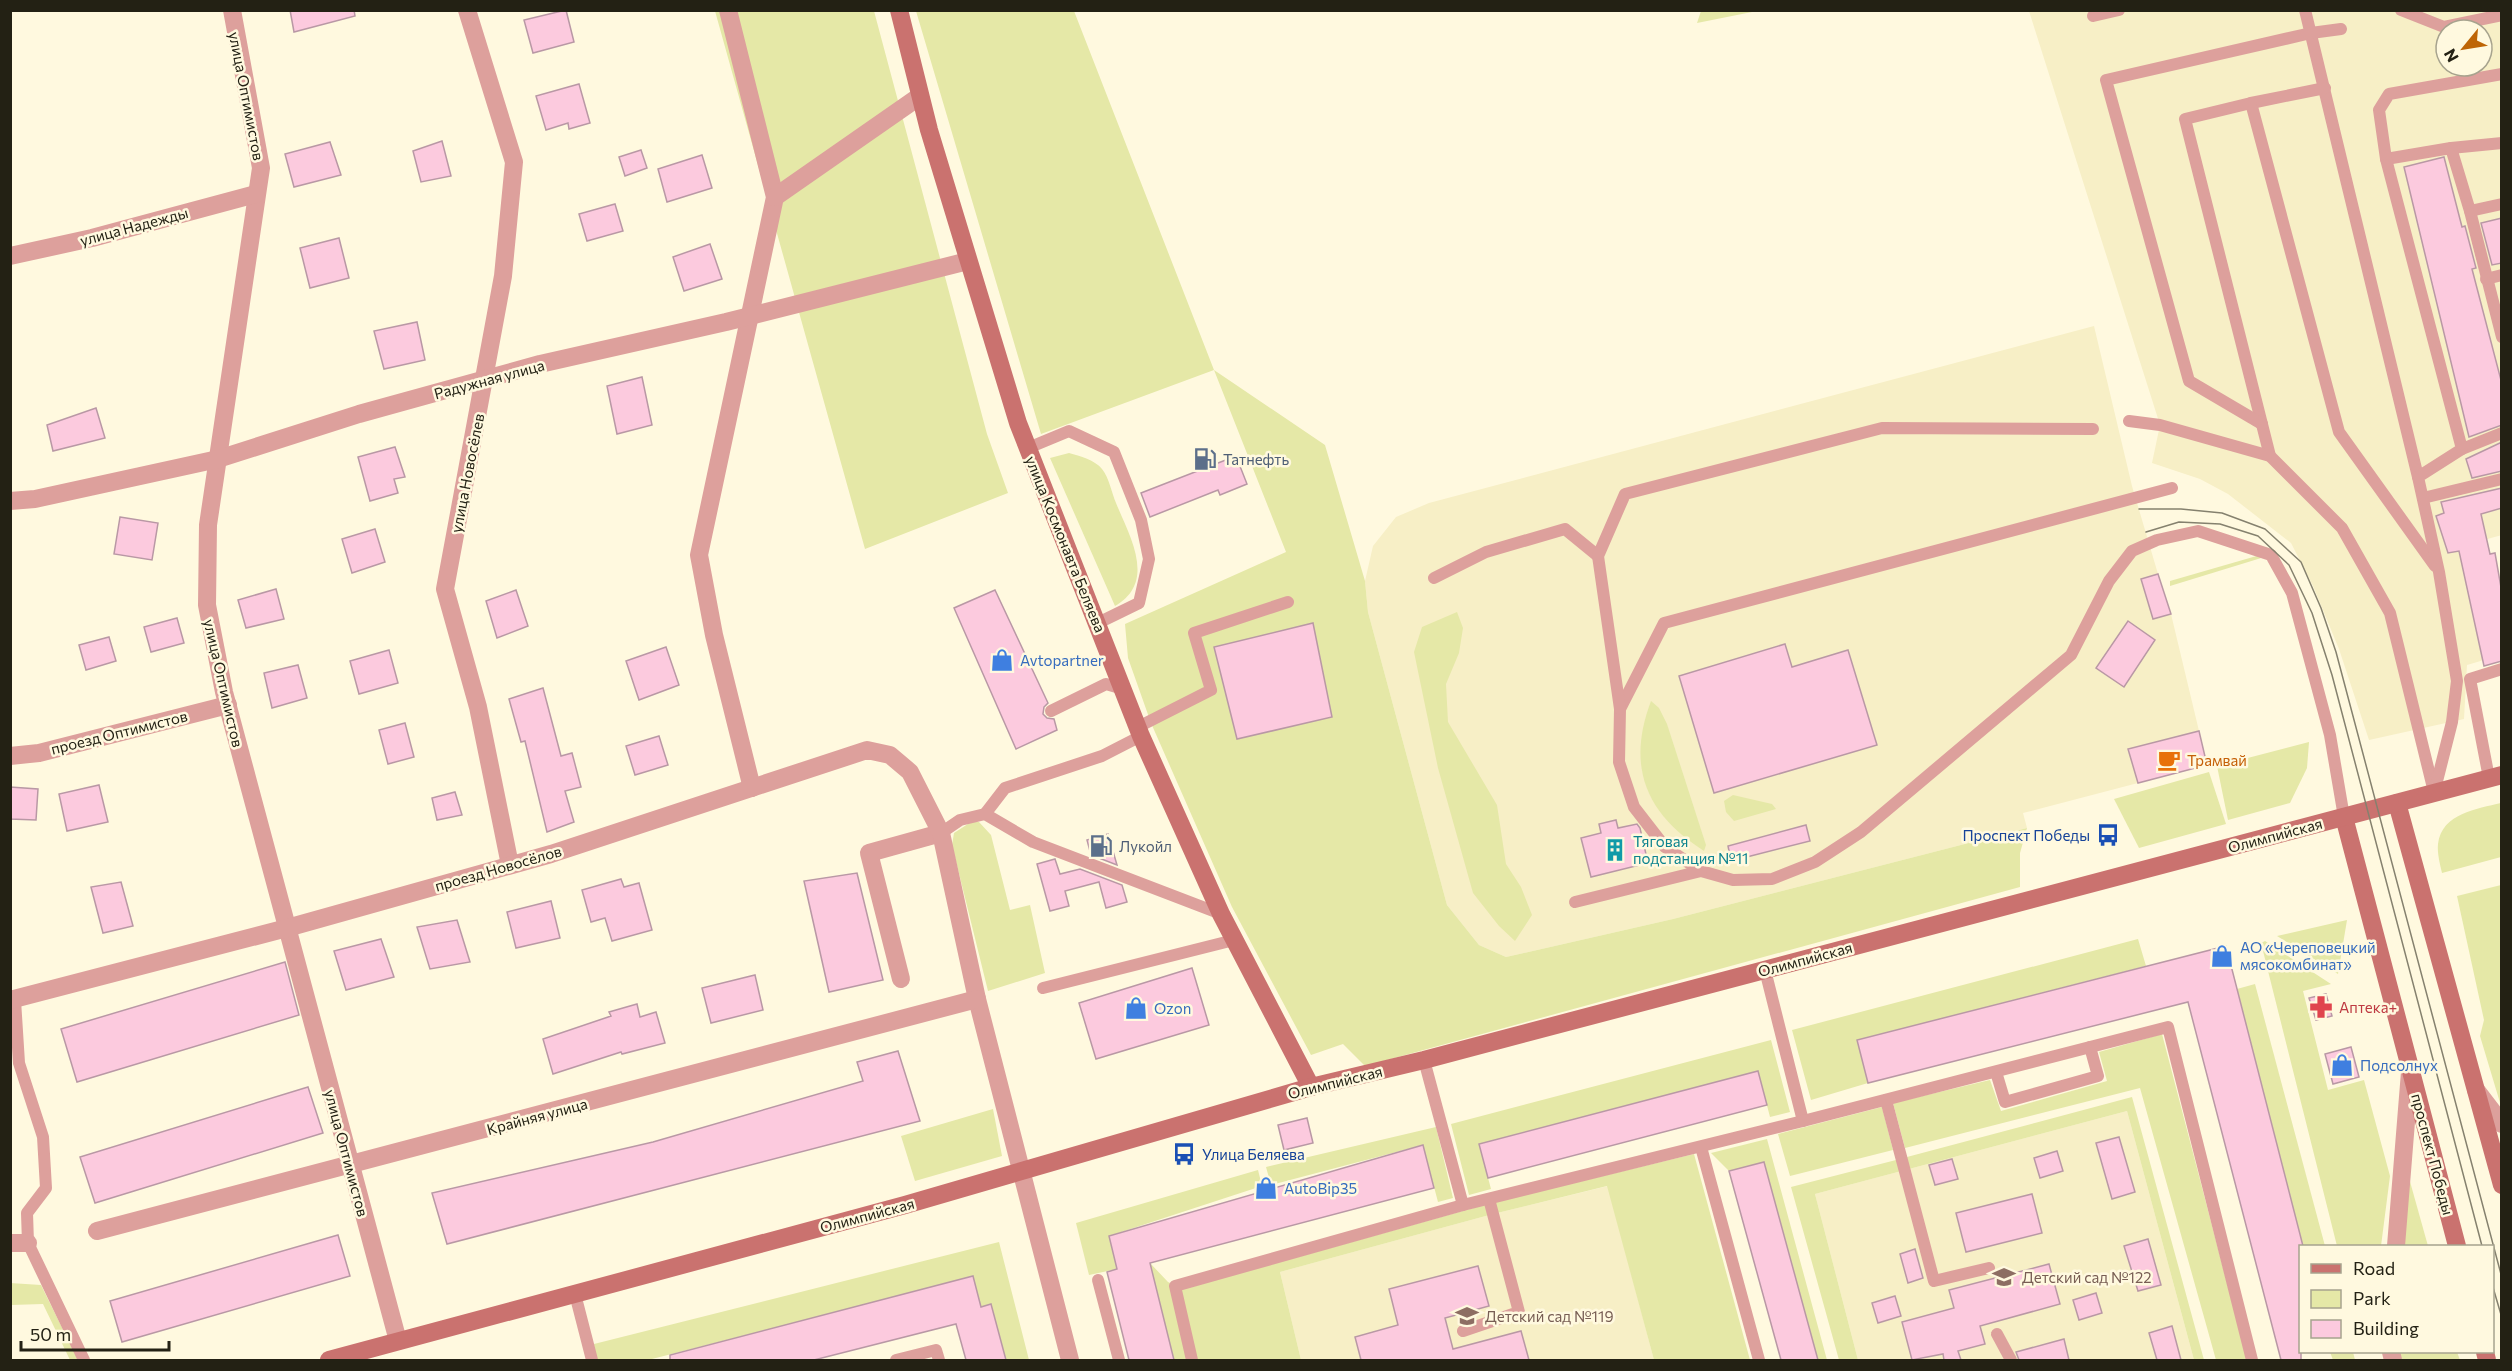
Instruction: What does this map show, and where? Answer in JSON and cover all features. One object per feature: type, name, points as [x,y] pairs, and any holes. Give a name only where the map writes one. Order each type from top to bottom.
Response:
[{"type":"main road","name":"улица Космонавта Беляева","points":[[899,10],[920,96],[968,261],[1028,448],[1139,731],[1221,914],[1311,1087]]},
{"type":"main road","name":"Олимпийская","points":[[329,1360],[905,1205],[1311,1087],[1765,970],[2495,777]]},
{"type":"main road","points":[[2397,803],[2502,1185]]},
{"type":"main road","name":"проспект Победы","points":[[2344,817],[2457,1245]]},
{"type":"street","name":"улица Оптимистов","points":[[232,10],[261,168],[208,525],[207,605],[228,705],[398,1341]]},
{"type":"street","name":"улица Новосёлев","points":[[467,10],[514,162],[503,276],[445,589],[478,707],[510,865]]},
{"type":"street","points":[[728,10],[775,197],[747,316],[699,555],[714,635],[752,788]]},
{"type":"street","points":[[775,197],[920,96]]},
{"type":"street","name":"улица Надежды","points":[[10,256],[92,238],[256,194]]},
{"type":"street","name":"Радужная улица","points":[[10,501],[35,499],[218,459],[359,414],[540,364],[968,261]]},
{"type":"street","name":"проезд Оптимистов","points":[[10,756],[39,753],[228,705]]},
{"type":"street","name":"проезд Новосёлов","points":[[13,1000],[287,928],[510,865],[867,750],[890,755],[910,772],[941,833],[977,999],[1020,1170]]},
{"type":"street","points":[[902,980],[869,853],[941,833]]},
{"type":"street","name":"Крайняя улица","points":[[97,1231],[977,999]]},
{"type":"street","points":[[2396,1245],[2410,1067]]},
{"type":"street","points":[[2476,1090],[2502,1124]]},
{"type":"street","points":[[1020,1170],[1070,1360]]},
{"type":"lane","points":[[2093,16],[2119,10]]},
{"type":"lane","points":[[2306,10],[2423,498],[2439,572],[2457,681],[2452,722],[2434,793]]},
{"type":"lane","points":[[2401,10],[2444,27],[2502,15]]},
{"type":"lane","points":[[2262,424],[2189,381],[2106,80],[2311,33],[2341,29]]},
{"type":"lane","points":[[2462,450],[2386,159],[2379,110],[2389,94],[2502,74]]},
{"type":"lane","points":[[2270,456],[2185,119],[2251,102],[2325,88]]},
{"type":"lane","points":[[2251,102],[2339,432],[2439,572]]},
{"type":"lane","points":[[2386,159],[2451,148],[2502,143]]},
{"type":"lane","points":[[2451,148],[2470,211],[2502,337]]},
{"type":"lane","points":[[2470,211],[2502,204]]},
{"type":"lane","points":[[2486,279],[2502,275]]},
{"type":"lane","points":[[2129,421],[2160,425],[2270,456],[2342,528],[2390,613],[2434,793]]},
{"type":"lane","points":[[2093,429],[1882,428],[1625,494],[1598,556],[1620,709],[1619,762],[1634,807],[1665,847],[1701,871],[1733,880],[1772,879],[1815,862],[1861,832],[2071,655],[2109,581],[2132,551],[2157,540],[2198,531],[2271,555],[2292,593],[2330,735],[2344,817]]},
{"type":"lane","points":[[1028,448],[1069,431],[1114,452],[1141,520],[1149,559],[1139,603],[1098,623]]},
{"type":"lane","points":[[2418,477],[2462,450],[2502,432]]},
{"type":"lane","points":[[2423,498],[2502,479]]},
{"type":"lane","points":[[1620,709],[1664,623],[2172,488]]},
{"type":"lane","points":[[1434,578],[1486,552],[1565,529],[1598,556]]},
{"type":"lane","points":[[941,833],[960,820],[985,814],[1005,788],[1102,756],[1139,731],[1211,690],[1194,633],[1288,602]]},
{"type":"lane","points":[[2495,777],[2470,679],[2502,669]]},
{"type":"lane","points":[[1051,711],[1106,684],[1123,689]]},
{"type":"lane","points":[[985,814],[1034,842],[1221,914]]},
{"type":"lane","points":[[1575,902],[1701,871]]},
{"type":"lane","points":[[1042,988],[1234,940]]},
{"type":"lane","points":[[1765,970],[1803,1122]]},
{"type":"lane","points":[[13,1000],[19,1063],[43,1137],[46,1188],[27,1213],[19,1243],[84,1360]]},
{"type":"lane","points":[[1192,1360],[1175,1286],[1463,1205],[1803,1122],[2168,1027],[2252,1360]]},
{"type":"lane","points":[[1996,1072],[2005,1102],[2098,1076],[2090,1047]]},
{"type":"lane","points":[[1424,1059],[1463,1205]]},
{"type":"lane","points":[[1886,1100],[1934,1281],[1989,1268]]},
{"type":"lane","points":[[1701,1147],[1759,1360]]},
{"type":"lane","points":[[1463,1330],[1519,1312],[1489,1199]]},
{"type":"lane","points":[[1098,1280],[1119,1360]]},
{"type":"lane","points":[[575,1294],[592,1360]]},
{"type":"lane","points":[[1997,1334],[2011,1360]]},
{"type":"lane","points":[[896,1360],[936,1350],[939,1360]]},
{"type":"shaded area","points":[[2029,11],[2501,11],[2502,535],[2480,541],[2501,655],[2467,665],[2464,719],[2369,740],[2339,649],[2313,586],[2291,543],[2228,494],[2200,479],[2152,463],[2160,425]]},
{"type":"shaded area","points":[[2094,326],[2132,486],[2158,574],[2141,580],[2153,619],[2171,614],[2199,731],[2128,749],[2138,783],[2023,813],[2027,828],[1673,919],[1506,957],[1479,945],[1447,905],[1368,612],[1365,581],[1373,546],[1396,517],[1429,503]]},
{"type":"shaded area","name":"Детский сад №122","points":[[2127,1111],[2194,1360],[1858,1360],[1815,1194]]},
{"type":"shaded area","name":"Детский сад №119","points":[[1608,1186],[1654,1360],[1301,1360],[1280,1272],[1493,1214]]},
{"type":"green space","points":[[1701,10],[1757,11],[1697,23]]},
{"type":"green space","points":[[715,11],[874,11],[987,434],[1008,493],[865,549]]},
{"type":"green space","points":[[916,11],[1074,11],[1214,370],[1041,434]]},
{"type":"green space","points":[[1214,370],[1325,445],[1365,581],[1368,612],[1447,905],[1479,945],[1506,957],[1673,919],[2027,828],[2020,853],[2020,887],[1365,1066],[1343,1044],[1311,1055],[1232,907],[1151,723],[1128,658],[1125,624],[1286,552]]},
{"type":"green space","points":[[1069,453],[1091,461],[1104,472],[1133,544],[1137,572],[1135,585],[1128,596],[1115,606],[1050,458]]},
{"type":"green space","points":[[2260,555],[2271,555],[2170,586],[2170,581]]},
{"type":"green space","points":[[1457,612],[1463,628],[1459,653],[1446,684],[1448,722],[1497,805],[1506,864],[1521,887],[1532,915],[1515,941],[1499,926],[1473,893],[1438,768],[1414,652],[1422,627]]},
{"type":"green space","points":[[1651,701],[1659,708],[1667,724],[1706,845],[1704,851],[1684,837],[1668,821],[1655,805],[1646,787],[1641,768],[1641,747]]},
{"type":"green space","points":[[2309,742],[2307,768],[2290,803],[2228,820],[2217,766]]},
{"type":"green space","points":[[2209,772],[2226,824],[2139,848],[2114,799]]},
{"type":"green space","points":[[1733,795],[1772,804],[1776,809],[1734,821],[1726,812],[1724,801]]},
{"type":"green space","points":[[2501,803],[2501,857],[2442,873],[2438,844],[2446,825],[2472,810]]},
{"type":"green space","points":[[971,822],[979,822],[991,835],[1010,910],[1030,905],[1045,973],[988,991],[952,845],[954,833]]},
{"type":"green space","points":[[2502,885],[2501,1106],[2480,1036],[2484,1020],[2457,896]]},
{"type":"green space","points":[[2347,920],[2338,974],[2277,936]]},
{"type":"green space","points":[[2138,939],[2146,966],[1858,1040],[1868,1083],[1811,1100],[1792,1030]]},
{"type":"green space","points":[[2265,941],[2331,984],[2303,991],[2328,1090],[2364,1080],[2390,1176],[2381,1245],[2337,1245],[2261,943]]},
{"type":"green space","points":[[2255,984],[2325,1245],[2303,1245],[2237,989]]},
{"type":"green space","points":[[2162,1034],[2247,1360],[2216,1360],[2140,1088],[1905,1148],[1893,1103],[1990,1080],[2001,1111],[2107,1081],[2099,1052]]},
{"type":"green space","points":[[1771,1040],[1790,1112],[1770,1117],[1758,1071],[1479,1144],[1491,1189],[1469,1195],[1451,1124]]},
{"type":"green space","points":[[2132,1097],[2204,1360],[2194,1360],[2127,1111],[1815,1194],[1858,1360],[1839,1360],[1791,1187],[1896,1160],[1905,1168],[1907,1157]]},
{"type":"green space","points":[[1882,1107],[1893,1150],[1790,1176],[1778,1134]]},
{"type":"green space","points":[[993,1109],[1002,1156],[915,1181],[901,1136]]},
{"type":"green space","points":[[1436,1127],[1453,1198],[1438,1202],[1423,1145],[1271,1185],[1266,1167]]},
{"type":"green space","points":[[1767,1139],[1827,1360],[1818,1360],[1764,1162],[1729,1171],[1711,1153]]},
{"type":"green space","points":[[1694,1154],[1750,1360],[1654,1360],[1607,1186],[1493,1214],[1280,1272],[1301,1360],[1174,1360],[1150,1263],[1168,1282],[1183,1289],[1495,1202]]},
{"type":"green space","points":[[1258,1170],[1262,1186],[1109,1236],[1117,1269],[1089,1275],[1076,1223]]},
{"type":"green space","points":[[2409,1178],[2428,1245],[2403,1245]]},
{"type":"green space","points":[[999,1242],[1029,1360],[1006,1360],[991,1305],[981,1307],[973,1277],[648,1360],[594,1360],[590,1345]]},
{"type":"green space","points":[[10,1283],[41,1285],[78,1360],[70,1360],[43,1304],[11,1305]]},
{"type":"green space","points":[[2330,1353],[2353,1353],[2355,1360],[2333,1360]]},
{"type":"green space","points":[[2396,1353],[2457,1353],[2460,1360],[2397,1360]]},
{"type":"building","points":[[290,10],[354,10],[355,16],[294,32]]},
{"type":"building","points":[[566,10],[574,42],[533,53],[524,20]]},
{"type":"building","points":[[579,84],[590,123],[569,129],[568,123],[546,130],[536,96]]},
{"type":"building","points":[[442,141],[451,176],[421,182],[413,151]]},
{"type":"building","points":[[330,142],[341,175],[294,187],[285,154]]},
{"type":"building","points":[[641,150],[647,168],[625,176],[619,157]]},
{"type":"building","points":[[702,155],[712,188],[667,202],[658,169]]},
{"type":"building","points":[[2444,157],[2462,227],[2465,226],[2476,268],[2472,269],[2502,384],[2502,425],[2469,437],[2404,167]]},
{"type":"building","points":[[615,204],[623,231],[587,241],[579,214]]},
{"type":"building","points":[[2502,218],[2502,263],[2492,265],[2481,223]]},
{"type":"building","points":[[339,238],[349,278],[310,288],[300,248]]},
{"type":"building","points":[[710,244],[722,279],[684,291],[673,257]]},
{"type":"building","points":[[417,322],[425,360],[384,369],[374,331]]},
{"type":"building","points":[[642,377],[652,425],[617,434],[607,386]]},
{"type":"building","points":[[96,408],[105,438],[53,451],[47,425]]},
{"type":"building","points":[[2502,442],[2502,471],[2472,478],[2466,459]]},
{"type":"building","points":[[395,447],[405,477],[394,479],[398,493],[370,501],[358,457]]},
{"type":"building","points":[[1236,456],[1247,484],[1220,495],[1218,490],[1150,517],[1141,493]]},
{"type":"building","points":[[2502,488],[2502,508],[2481,514],[2490,554],[2495,553],[2502,593],[2502,661],[2484,666],[2459,551],[2448,553],[2436,516],[2444,513],[2441,502]]},
{"type":"building","points":[[120,517],[158,523],[152,560],[114,554]]},
{"type":"building","points":[[375,529],[385,562],[352,573],[342,539]]},
{"type":"building","points":[[2158,574],[2171,614],[2153,619],[2141,579]]},
{"type":"building","points":[[276,589],[284,619],[246,628],[238,600]]},
{"type":"building","points":[[516,590],[528,626],[497,638],[486,601]]},
{"type":"building","name":"Avtopartner","points":[[995,590],[1048,703],[1044,707],[1043,714],[1047,718],[1054,719],[1057,730],[1016,749],[954,608]]},
{"type":"building","points":[[177,618],[184,643],[151,652],[144,627]]},
{"type":"building","points":[[2128,621],[2155,640],[2124,687],[2096,668]]},
{"type":"building","points":[[1313,623],[1332,717],[1237,739],[1214,647]]},
{"type":"building","points":[[109,637],[116,661],[86,670],[79,645]]},
{"type":"building","points":[[1785,644],[1792,667],[1848,650],[1877,745],[1714,793],[1679,676]]},
{"type":"building","points":[[666,647],[679,685],[639,700],[626,661]]},
{"type":"building","points":[[389,650],[398,683],[359,694],[350,661]]},
{"type":"building","points":[[298,665],[307,698],[272,708],[264,673]]},
{"type":"building","points":[[543,688],[561,756],[572,753],[581,787],[565,791],[574,822],[547,832],[525,741],[521,742],[509,699]]},
{"type":"building","points":[[405,723],[414,757],[388,764],[379,730]]},
{"type":"building","name":"Трамвай","points":[[2199,731],[2207,765],[2138,783],[2128,749]]},
{"type":"building","points":[[659,736],[668,765],[635,775],[626,746]]},
{"type":"building","points":[[99,785],[108,822],[67,831],[59,794]]},
{"type":"building","points":[[10,787],[38,789],[36,820],[10,819]]},
{"type":"building","points":[[455,792],[462,815],[437,820],[432,798]]},
{"type":"building","name":"Тяговая подстанция №11","points":[[1616,820],[1618,828],[1637,824],[1640,828],[1648,863],[1591,877],[1581,838],[1601,833],[1599,824]]},
{"type":"building","points":[[1806,825],[1810,841],[1731,861],[1728,846]]},
{"type":"building","points":[[1108,834],[1117,865],[1091,855],[1087,840]]},
{"type":"building","points":[[1055,859],[1060,874],[1080,869],[1122,885],[1127,902],[1106,908],[1099,882],[1065,891],[1069,906],[1050,911],[1037,864]]},
{"type":"building","points":[[857,873],[883,980],[829,992],[804,881]]},
{"type":"building","points":[[621,879],[624,887],[639,883],[652,930],[612,941],[605,918],[591,922],[582,890]]},
{"type":"building","points":[[121,882],[133,926],[103,933],[91,887]]},
{"type":"building","points":[[551,901],[560,938],[516,948],[507,912]]},
{"type":"building","points":[[457,920],[470,962],[430,969],[417,927]]},
{"type":"building","points":[[381,939],[394,977],[346,990],[334,951]]},
{"type":"building","points":[[2226,946],[2303,1245],[2299,1245],[2299,1353],[2301,1353],[2301,1360],[2281,1360],[2188,1002],[1868,1083],[1857,1040]]},
{"type":"building","points":[[285,962],[299,1015],[77,1082],[61,1029]]},
{"type":"building","points":[[1192,968],[1209,1025],[1096,1059],[1079,1003]]},
{"type":"building","points":[[755,975],[763,1010],[711,1023],[702,988]]},
{"type":"building","name":"Аптека+","points":[[2326,994],[2332,1016],[2316,1020],[2309,998]]},
{"type":"building","points":[[637,1004],[640,1017],[656,1012],[665,1043],[622,1054],[621,1052],[553,1074],[543,1039],[611,1016],[609,1012]]},
{"type":"building","name":"Подсолнух","points":[[2351,1047],[2359,1077],[2333,1084],[2325,1054]]},
{"type":"building","points":[[898,1051],[920,1121],[447,1244],[432,1193],[653,1142],[863,1081],[857,1062]]},
{"type":"building","points":[[1758,1071],[1767,1105],[1488,1178],[1479,1144]]},
{"type":"building","points":[[308,1087],[323,1133],[95,1203],[80,1157]]},
{"type":"building","points":[[1307,1118],[1313,1143],[1284,1150],[1278,1125]]},
{"type":"building","points":[[2119,1137],[2135,1192],[2112,1199],[2096,1143]]},
{"type":"building","points":[[1423,1145],[1434,1188],[1150,1263],[1174,1360],[1129,1360],[1107,1272],[1117,1269],[1109,1236]]},
{"type":"building","points":[[2057,1151],[2063,1171],[2040,1178],[2034,1158]]},
{"type":"building","points":[[1952,1159],[1958,1179],[1935,1185],[1929,1165]]},
{"type":"building","points":[[1764,1162],[1818,1360],[1781,1360],[1729,1171]]},
{"type":"building","points":[[2032,1194],[2042,1233],[1966,1252],[1956,1213]]},
{"type":"building","points":[[338,1235],[350,1276],[122,1342],[110,1301]]},
{"type":"building","points":[[2148,1239],[2161,1285],[2138,1291],[2124,1246]]},
{"type":"building","points":[[1915,1249],[1923,1278],[1908,1283],[1900,1254]]},
{"type":"building","points":[[2049,1264],[2060,1304],[1980,1326],[1985,1344],[1958,1351],[1961,1360],[1944,1360],[1943,1354],[1912,1360],[1902,1322],[1954,1308],[1949,1290]]},
{"type":"building","points":[[1478,1266],[1489,1306],[1445,1318],[1453,1349],[1521,1331],[1529,1360],[1361,1360],[1355,1337],[1398,1325],[1389,1289]]},
{"type":"building","points":[[973,1276],[981,1307],[991,1304],[1006,1360],[966,1360],[956,1324],[814,1360],[670,1360],[670,1355]]},
{"type":"building","points":[[2096,1293],[2102,1313],[2079,1320],[2073,1300]]},
{"type":"building","points":[[1895,1296],[1901,1316],[1878,1323],[1872,1303]]},
{"type":"building","points":[[2172,1326],[2181,1360],[2157,1360],[2149,1333]]},
{"type":"building","points":[[2064,1339],[2069,1360],[2019,1360],[2016,1352]]},
{"type":"tram line","points":[[2139,509],[2181,509],[2222,513],[2265,529],[2301,562],[2321,608],[2336,652],[2493,1245]]},
{"type":"tram line","points":[[2146,532],[2179,522],[2220,524],[2258,536],[2289,565],[2312,613],[2332,675],[2482,1245]]},
{"type":"tram line","points":[[2494,1248],[2502,1278]]},
{"type":"tram line","points":[[2494,1291],[2502,1318]]},
{"type":"place","name":"Татнефть","points":[[1205,459]]},
{"type":"place","name":"Avtopartner","points":[[1002,660]]},
{"type":"place","name":"Трамвай","points":[[2169,760]]},
{"type":"place","name":"Проспект Победы","points":[[2108,835]]},
{"type":"place","name":"Лукойл","points":[[1101,846]]},
{"type":"place","name":"Тяговая подстанция №11","points":[[1615,850]]},
{"type":"place","name":"АО «Череповецкий мясокомбинат»","points":[[2222,956]]},
{"type":"place","name":"Аптека+","points":[[2321,1007]]},
{"type":"place","name":"Ozon","points":[[1136,1008]]},
{"type":"place","name":"Подсолнух","points":[[2342,1065]]},
{"type":"place","name":"Улица Беляева","points":[[1184,1154]]},
{"type":"place","name":"AutoBip35","points":[[1266,1188]]},
{"type":"place","name":"Детский сад №122","points":[[2004,1277]]},
{"type":"place","name":"Детский сад №119","points":[[1467,1316]]}]
